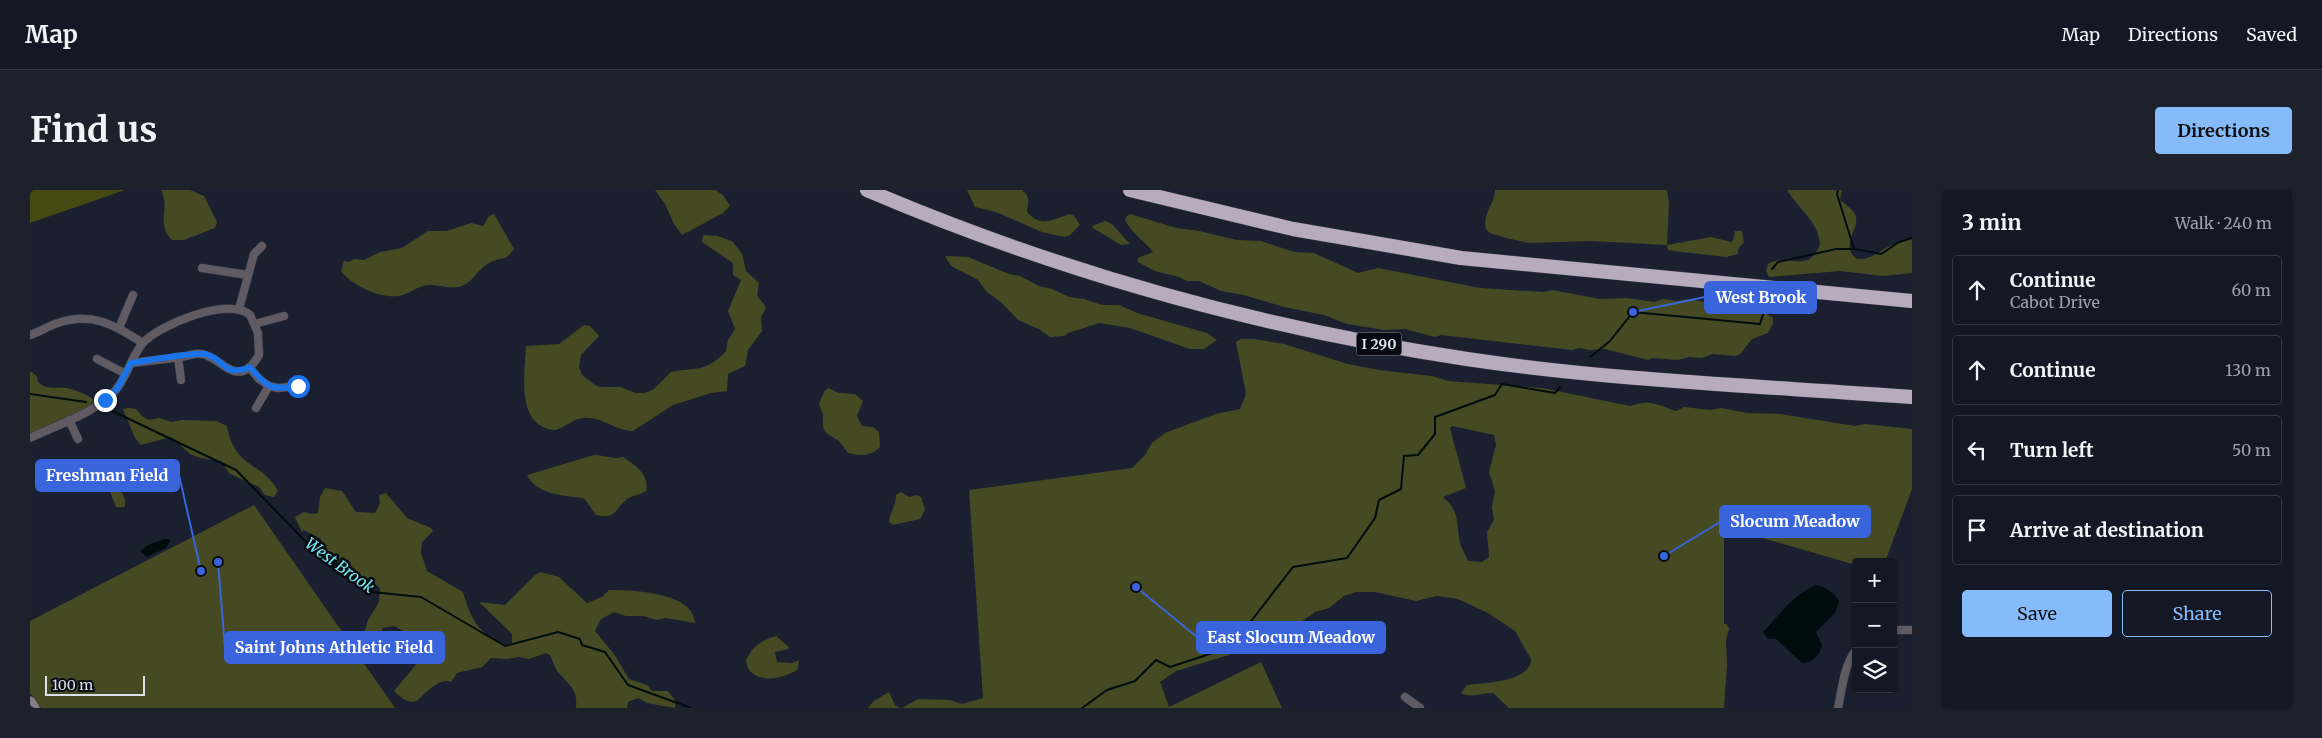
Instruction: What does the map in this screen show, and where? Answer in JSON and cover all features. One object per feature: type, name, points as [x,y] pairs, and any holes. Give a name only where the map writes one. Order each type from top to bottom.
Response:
[{"type":"highway","name":"I 290","points":[[867,190],[987,238],[1116,280],[1178,299],[1321,334],[1422,352],[1539,368],[1684,381],[1912,397]]},
{"type":"highway","points":[[1130,190],[1293,229],[1461,258],[1912,301]]},
{"type":"main road","points":[[30,702],[34,708]]},
{"type":"street","points":[[239,309],[254,254],[262,246]]},
{"type":"street","points":[[202,268],[248,275]]},
{"type":"street","points":[[119,328],[133,294]]},
{"type":"street","points":[[30,438],[69,420],[110,397],[126,374],[131,363],[143,343],[176,322],[225,309],[239,309],[248,312],[255,324],[260,350],[250,367],[234,371],[228,370],[214,359],[202,354],[131,363]]},
{"type":"street","points":[[255,324],[284,316]]},
{"type":"street","points":[[30,335],[54,324],[79,318],[95,319],[119,328],[143,343]]},
{"type":"street","points":[[178,357],[181,380]]},
{"type":"street","points":[[97,358],[126,374]]},
{"type":"street","points":[[250,367],[259,379],[268,386],[278,388],[298,386]]},
{"type":"street","points":[[256,408],[268,386]]},
{"type":"street","points":[[69,420],[78,439]]},
{"type":"street","points":[[1897,630],[1912,630]]},
{"type":"street","points":[[1838,708],[1843,680],[1852,655]]},
{"type":"street","points":[[1405,697],[1420,708]]},
{"type":"green space","points":[[30,190],[125,190],[30,223]]},
{"type":"green space","points":[[161,190],[190,190],[204,196],[217,222],[215,228],[184,240],[172,240],[165,228],[165,203]]},
{"type":"green space","points":[[655,190],[715,190],[723,195],[730,206],[723,213],[682,235]]},
{"type":"green space","points":[[967,190],[1022,190],[1028,197],[1027,212],[1032,217],[1048,221],[1071,214],[1080,225],[1070,235],[1064,237],[1042,232],[996,212],[975,207]]},
{"type":"green space","points":[[1495,190],[1667,190],[1669,203],[1667,245],[1591,241],[1529,243],[1490,233],[1486,229],[1485,223]]},
{"type":"green space","points":[[1787,190],[1842,190],[1840,200],[1854,212],[1856,219],[1856,225],[1850,242],[1852,254],[1857,259],[1867,258],[1891,246],[1912,239],[1912,273],[1883,276],[1840,271],[1769,277],[1766,271],[1768,264],[1783,260],[1803,261],[1809,259],[1815,254],[1820,245],[1819,237],[1812,222]]},
{"type":"green space","points":[[494,214],[514,249],[505,258],[493,261],[485,266],[462,286],[428,285],[403,295],[387,296],[360,287],[341,271],[344,261],[364,260],[380,252],[402,248],[428,231],[447,231],[471,223],[483,226],[489,216]]},
{"type":"green space","points":[[1130,214],[1176,228],[1237,240],[1261,241],[1294,252],[1314,253],[1358,273],[1378,268],[1480,288],[1543,292],[1552,290],[1600,299],[1627,298],[1654,302],[1663,299],[1677,301],[1687,299],[1729,306],[1752,304],[1773,318],[1773,323],[1768,333],[1752,339],[1740,354],[1735,356],[1713,354],[1702,358],[1689,357],[1678,360],[1653,358],[1648,360],[1605,349],[1589,350],[1580,348],[1572,350],[1441,335],[1435,337],[1405,329],[1384,330],[1347,324],[1324,315],[1221,291],[1199,281],[1187,281],[1155,271],[1138,262],[1138,258],[1153,252],[1128,225],[1125,220]]},
{"type":"green space","points":[[1105,221],[1112,224],[1130,244],[1121,245],[1092,226]]},
{"type":"green space","points":[[1735,231],[1742,231],[1744,242],[1738,249],[1738,254],[1726,257],[1668,250],[1667,245],[1711,237],[1731,242]]},
{"type":"green space","points":[[703,235],[717,236],[732,241],[742,254],[746,271],[759,283],[758,297],[766,308],[761,317],[762,331],[748,350],[745,366],[728,374],[727,391],[711,393],[673,405],[633,431],[620,429],[590,418],[579,419],[555,430],[542,427],[533,419],[525,397],[526,346],[559,344],[584,325],[590,326],[599,336],[581,355],[579,367],[582,375],[595,385],[601,387],[620,387],[636,393],[645,393],[654,389],[671,372],[706,366],[726,351],[728,340],[735,329],[728,311],[741,280],[733,275],[733,263],[702,242]]},
{"type":"green space","points":[[945,256],[968,257],[1069,297],[1084,299],[1102,305],[1119,305],[1137,313],[1207,333],[1217,340],[1204,349],[1190,349],[1130,328],[1099,323],[1064,336],[1050,337],[1039,329],[1018,320],[1002,303],[986,291],[978,280],[951,266]]},
{"type":"green space","points":[[1241,339],[1254,339],[1284,344],[1348,364],[1379,370],[1432,376],[1448,381],[1542,388],[1630,406],[1649,403],[1676,411],[1684,407],[1710,410],[1721,408],[1747,413],[1780,414],[1855,426],[1865,424],[1912,429],[1912,489],[1886,558],[1852,558],[1852,564],[1724,527],[1724,624],[1727,624],[1729,629],[1726,640],[1727,665],[1724,708],[1509,708],[1493,693],[1465,695],[1461,693],[1467,685],[1505,680],[1515,677],[1529,667],[1531,659],[1515,631],[1488,613],[1458,599],[1437,596],[1416,601],[1375,592],[1356,592],[1344,596],[1329,608],[1315,612],[1290,630],[1265,637],[1229,655],[1176,671],[1160,682],[1169,707],[1261,662],[1282,708],[902,708],[918,699],[950,700],[962,704],[983,698],[969,490],[1132,468],[1145,455],[1152,443],[1165,433],[1216,414],[1240,409],[1246,394],[1236,342]],"holes":[[[1452,426],[1494,435],[1496,445],[1489,472],[1495,491],[1492,507],[1494,520],[1487,532],[1489,557],[1482,562],[1468,561],[1459,539],[1455,514],[1443,497],[1466,488],[1450,428]]]},
{"type":"green space","points":[[30,371],[37,376],[38,382],[41,385],[74,390],[85,394],[95,401],[77,415],[57,421],[30,436]]},
{"type":"green space","points":[[828,388],[839,393],[855,394],[863,401],[857,416],[862,426],[873,427],[879,432],[880,447],[873,453],[857,455],[848,453],[839,441],[826,433],[823,427],[823,415],[819,404],[824,392]]},
{"type":"green space","points":[[123,409],[136,409],[149,420],[159,418],[172,422],[182,420],[216,421],[227,426],[231,440],[242,458],[272,481],[278,491],[274,497],[265,495],[259,487],[230,474],[221,461],[192,455],[171,437],[141,445],[135,438]]},
{"type":"green space","points":[[594,455],[615,458],[623,457],[628,460],[644,475],[647,485],[646,491],[627,499],[612,515],[603,516],[596,515],[584,498],[544,491],[537,487],[527,475]]},
{"type":"green space","points":[[115,475],[125,500],[125,507],[116,507],[110,492],[103,491],[98,484]]},
{"type":"green space","points":[[325,488],[342,491],[356,512],[375,513],[380,504],[379,495],[386,493],[407,518],[431,528],[433,531],[422,542],[421,553],[427,571],[463,592],[476,624],[487,635],[504,645],[512,643],[512,634],[479,602],[505,605],[540,572],[559,577],[587,603],[602,597],[609,590],[619,590],[660,595],[684,605],[692,613],[695,623],[666,618],[657,620],[643,616],[626,616],[614,612],[601,619],[595,631],[614,654],[629,679],[647,685],[652,691],[668,691],[676,702],[675,708],[647,703],[638,698],[628,702],[627,708],[576,708],[574,692],[555,667],[550,655],[546,653],[529,659],[518,657],[508,659],[491,658],[482,667],[457,673],[451,682],[446,681],[437,684],[417,701],[410,702],[399,696],[394,691],[418,662],[429,654],[431,646],[394,626],[382,628],[383,644],[368,644],[362,640],[368,620],[379,602],[380,588],[367,578],[353,574],[340,567],[334,557],[324,552],[321,539],[304,530],[302,532],[295,517],[304,512],[318,513],[320,497]]},
{"type":"green space","points":[[901,492],[909,497],[917,495],[921,497],[925,510],[920,519],[893,525],[889,522],[896,495]]},
{"type":"green space","points":[[254,505],[395,708],[41,708],[30,693],[30,621]]},
{"type":"green space","points":[[776,636],[789,647],[788,649],[775,652],[777,662],[792,663],[799,660],[798,669],[788,675],[775,678],[756,676],[748,667],[746,661],[748,656],[758,645]]},
{"type":"green space","points":[[889,692],[895,705],[900,708],[868,708],[874,701]]},
{"type":"shaded area","points":[[169,539],[170,542],[166,548],[147,557],[140,551],[148,545]]},
{"type":"shaded area","points":[[1815,585],[1829,590],[1839,602],[1835,613],[1816,632],[1822,645],[1820,652],[1813,660],[1802,663],[1776,639],[1768,639],[1763,632],[1798,595]]},
{"type":"waterway","name":"West Brook","points":[[1772,269],[1778,262],[1836,249],[1854,249],[1837,194],[1838,190]]},
{"type":"waterway","points":[[1855,249],[1881,254],[1899,242],[1912,238]]},
{"type":"waterway","name":"West Brook","points":[[1590,357],[1610,341],[1633,312],[1760,324],[1766,305]]},
{"type":"waterway","name":"West Brook","points":[[1082,708],[1107,690],[1135,681],[1156,660],[1170,667],[1231,647],[1293,567],[1347,558],[1375,518],[1379,500],[1401,489],[1404,456],[1418,455],[1435,434],[1435,417],[1495,395],[1502,384],[1555,393],[1560,387]]},
{"type":"waterway","name":"West Brook","points":[[30,394],[86,402]]},
{"type":"waterway","name":"West Brook","points":[[108,409],[236,470],[313,549],[357,578],[372,592],[421,597],[505,646],[558,632],[580,639],[582,645],[605,652],[628,685],[691,708]]},
{"type":"place","name":"West Brook","points":[[1633,312]]},
{"type":"place","name":"Slocum Meadow","points":[[1664,556]]},
{"type":"place","name":"Saint Johns Athletic Field","points":[[218,562]]},
{"type":"place","name":"Freshman Field","points":[[201,571]]},
{"type":"place","name":"East Slocum Meadow","points":[[1136,587]]},
{"type":"route","points":[[105,400],[117,389],[131,363],[197,354],[209,356],[228,370],[242,370],[250,367],[259,379],[267,386],[273,388],[298,386]]}]
